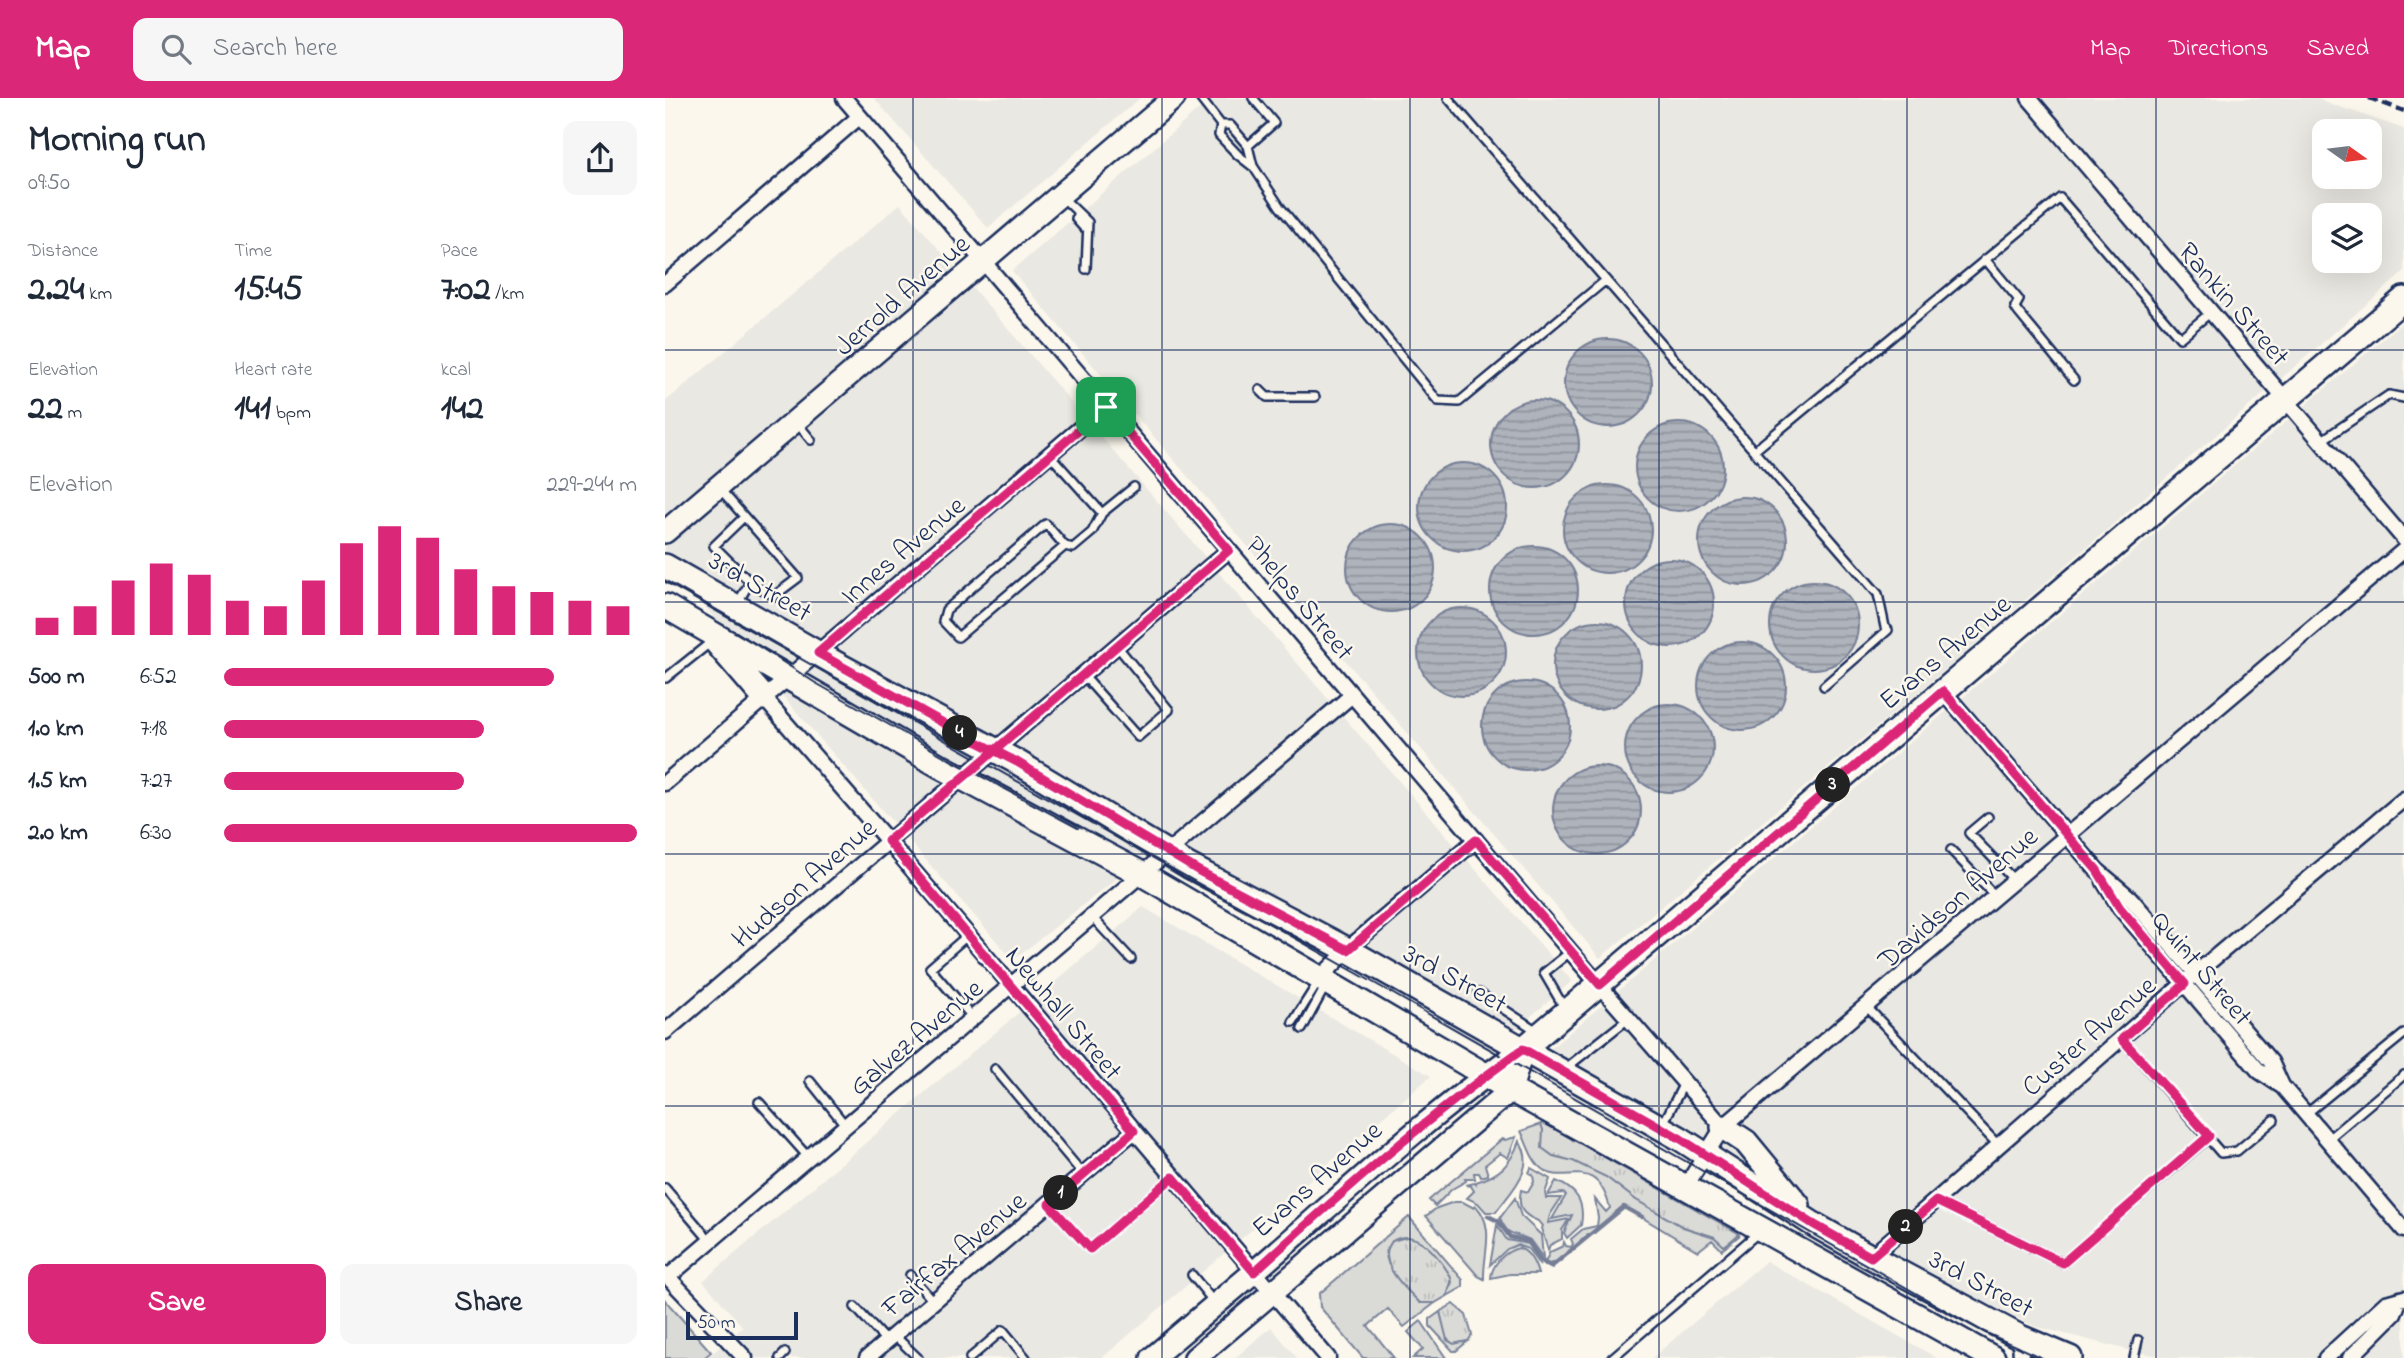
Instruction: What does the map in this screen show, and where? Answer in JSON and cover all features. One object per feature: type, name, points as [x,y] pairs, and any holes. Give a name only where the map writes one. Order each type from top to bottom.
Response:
[{"type":"main road","name":"Jerrold Avenue","points":[[665,532],[1174,98]]},
{"type":"main road","name":"Evans Avenue","points":[[1152,1358],[1254,1272],[1340,1194],[1567,1013],[2404,299]]},
{"type":"main road","name":"3rd Street","points":[[665,566],[995,750],[1271,911],[1348,950],[1661,1128],[1813,1224],[2021,1348],[2070,1358]]},
{"type":"main road","points":[[665,606],[709,634],[963,778],[1142,874],[1511,1090],[1992,1358]]},
{"type":"main road","points":[[709,634],[764,698]]},
{"type":"main road","points":[[1195,1358],[1511,1090],[1523,1049]]},
{"type":"main road","points":[[1723,1127],[1746,1142],[1813,1224]]},
{"type":"street","name":"Phelps Street","points":[[843,98],[1723,1127]]},
{"type":"street","name":"Rankin Street","points":[[2029,98],[2404,539]]},
{"type":"street","points":[[665,284],[859,117]]},
{"type":"street","name":"Innes Avenue","points":[[665,783],[1106,407]]},
{"type":"street","name":"Hudson Avenue","points":[[665,1032],[1229,550]]},
{"type":"street","name":"Davidson Avenue","points":[[1686,1186],[1723,1127],[2404,551]]},
{"type":"street","name":"Quint Street","points":[[1943,691],[2097,870],[2120,908],[2190,979],[2259,1071],[2281,1086],[2401,1222]]},
{"type":"street","name":"Galvez Avenue","points":[[667,1276],[712,1242],[1352,695]]},
{"type":"street","name":"Newhall Street","points":[[764,698],[1328,1358]]},
{"type":"street","name":"Custer Avenue","points":[[1871,1257],[2190,979],[2404,799]]},
{"type":"street","points":[[1325,979],[1348,950],[1476,840]]},
{"type":"street","name":"Fairfax Avenue","points":[[867,1358],[1134,1131]]},
{"type":"street","points":[[667,1276],[745,1358]]},
{"type":"street","points":[[2326,1358],[2386,1303],[2401,1300]]},
{"type":"street","points":[[2350,1358],[2394,1314],[2401,1300]]},
{"type":"lane","points":[[1199,98],[1221,125]]},
{"type":"lane","points":[[1248,146],[1274,122],[1253,98]]},
{"type":"lane","points":[[1448,98],[1878,594],[1888,630],[1824,685]]},
{"type":"lane","points":[[1221,125],[1230,125],[1248,146],[1253,166],[1280,207],[1438,401],[1459,402],[1606,280]]},
{"type":"lane","points":[[1221,125],[1219,135],[1253,166]]},
{"type":"lane","points":[[1060,196],[1087,222],[1087,269]]},
{"type":"lane","points":[[1754,451],[2060,198],[2180,338],[2211,312]]},
{"type":"lane","points":[[1985,259],[2019,300],[2015,307],[2018,312],[2074,380]]},
{"type":"lane","points":[[1260,390],[1267,397],[1315,397]]},
{"type":"lane","points":[[2321,441],[2389,395],[2404,398]]},
{"type":"lane","points":[[795,421],[811,440]]},
{"type":"lane","points":[[1050,455],[1102,513]]},
{"type":"lane","points":[[718,487],[798,578],[774,596],[750,582],[714,546],[744,517]]},
{"type":"lane","points":[[1065,546],[958,637],[943,621],[946,610],[1045,524],[1065,546],[1073,548],[1092,532],[1102,513],[1134,487]]},
{"type":"lane","points":[[737,605],[750,582]]},
{"type":"lane","points":[[666,678],[709,634]]},
{"type":"lane","points":[[1083,675],[1137,737],[1170,710],[1117,646]]},
{"type":"lane","points":[[1988,817],[1969,833],[2014,881]]},
{"type":"lane","points":[[1951,850],[1995,897]]},
{"type":"lane","points":[[1092,917],[1131,960]]},
{"type":"lane","points":[[968,935],[930,968],[973,1018]]},
{"type":"lane","points":[[1567,1013],[1544,973],[1571,952]]},
{"type":"lane","points":[[1293,1023],[1325,979]]},
{"type":"lane","points":[[1302,1029],[1325,979]]},
{"type":"lane","points":[[1479,993],[1541,1034]]},
{"type":"lane","points":[[1866,1006],[1999,1146]]},
{"type":"lane","points":[[1562,1071],[1629,1019]]},
{"type":"lane","points":[[2306,1114],[2404,1034]]},
{"type":"lane","points":[[2122,1039],[2221,1153],[2237,1151],[2274,1120]]},
{"type":"lane","points":[[995,1069],[1083,1174]]},
{"type":"lane","points":[[2327,1140],[2404,1075]]},
{"type":"lane","points":[[810,1081],[846,1127]]},
{"type":"lane","points":[[1661,1128],[1685,1083]]},
{"type":"lane","points":[[759,1102],[810,1158]]},
{"type":"lane","points":[[1936,1201],[2063,1263],[2209,1136]]},
{"type":"lane","points":[[1049,1204],[1090,1249],[1173,1177]]},
{"type":"lane","points":[[665,1188],[712,1242]]},
{"type":"lane","points":[[1612,1358],[1762,1229]]},
{"type":"lane","points":[[910,1275],[933,1301]]},
{"type":"lane","points":[[1192,1275],[1215,1305]]},
{"type":"lane","points":[[856,1307],[890,1338],[918,1358]]},
{"type":"lane","points":[[970,1358],[1003,1330],[1026,1358]]},
{"type":"lane","points":[[2134,1358],[2138,1340]]},
{"type":"shaded area","points":[[874,98],[1140,98],[988,228]]},
{"type":"shaded area","points":[[1212,98],[2314,98],[2375,119],[2312,119],[2312,189],[2382,189],[2382,121],[2404,129],[2404,272],[1951,665],[1600,958],[1012,271]]},
{"type":"shaded area","points":[[900,204],[1572,981],[1516,1029],[1436,987],[1383,955],[1161,844],[1013,960],[665,561],[665,402]]},
{"type":"shaded area","points":[[2404,321],[2404,1358],[2172,1358],[2136,1352],[2034,1326],[1902,1262],[1542,1056]]},
{"type":"shaded area","points":[[1608,339],[1625,343],[1639,352],[1648,366],[1652,383],[1648,400],[1639,414],[1625,423],[1608,427],[1591,423],[1577,414],[1568,400],[1564,383],[1568,366],[1577,352],[1591,343]]},
{"type":"shaded area","points":[[1535,400],[1552,404],[1566,413],[1575,427],[1579,444],[1575,461],[1566,475],[1552,484],[1535,488],[1518,484],[1504,475],[1495,461],[1491,444],[1495,427],[1504,413],[1518,404]]},
{"type":"shaded area","points":[[1679,423],[1696,427],[1710,436],[1719,450],[1723,467],[1719,484],[1710,498],[1696,507],[1679,511],[1662,507],[1648,498],[1639,484],[1635,467],[1639,450],[1648,436],[1662,427]]},
{"type":"shaded area","points":[[1463,463],[1480,467],[1494,476],[1503,490],[1507,507],[1503,524],[1494,538],[1480,547],[1463,551],[1446,547],[1432,538],[1423,524],[1419,507],[1423,490],[1432,476],[1446,467]]},
{"type":"shaded area","points":[[1607,485],[1624,489],[1638,498],[1647,512],[1651,529],[1647,546],[1638,560],[1624,569],[1607,573],[1590,569],[1576,560],[1567,546],[1563,529],[1567,512],[1576,498],[1590,489]]},
{"type":"shaded area","points":[[1743,497],[1760,501],[1774,510],[1783,524],[1787,541],[1783,558],[1774,572],[1760,581],[1743,585],[1726,581],[1712,572],[1703,558],[1699,541],[1703,524],[1712,510],[1726,501]]},
{"type":"shaded area","points":[[1391,524],[1408,528],[1422,537],[1431,551],[1435,568],[1431,585],[1422,599],[1408,608],[1391,612],[1374,608],[1360,599],[1351,585],[1347,568],[1351,551],[1360,537],[1374,528]]},
{"type":"shaded area","points":[[1534,546],[1551,550],[1565,559],[1574,573],[1578,590],[1574,607],[1565,621],[1551,630],[1534,634],[1517,630],[1503,621],[1494,607],[1490,590],[1494,573],[1503,559],[1517,550]]},
{"type":"shaded area","points":[[1670,559],[1687,563],[1701,572],[1710,586],[1714,603],[1710,620],[1701,634],[1687,643],[1670,647],[1653,643],[1639,634],[1630,620],[1626,603],[1630,586],[1639,572],[1653,563]]},
{"type":"shaded area","points":[[1814,581],[1831,585],[1845,594],[1854,608],[1858,625],[1854,642],[1845,656],[1831,665],[1814,669],[1797,665],[1783,656],[1774,642],[1770,625],[1774,608],[1783,594],[1797,585]]},
{"type":"shaded area","points":[[1462,608],[1479,612],[1493,621],[1502,635],[1506,652],[1502,669],[1493,683],[1479,692],[1462,696],[1445,692],[1431,683],[1422,669],[1418,652],[1422,635],[1431,621],[1445,612]]},
{"type":"shaded area","points":[[1597,621],[1614,625],[1628,634],[1637,648],[1641,665],[1637,682],[1628,696],[1614,705],[1597,709],[1580,705],[1566,696],[1557,682],[1553,665],[1557,648],[1566,634],[1580,625]]},
{"type":"shaded area","points":[[1742,642],[1759,646],[1773,655],[1782,669],[1786,686],[1782,703],[1773,717],[1759,726],[1742,730],[1725,726],[1711,717],[1702,703],[1698,686],[1702,669],[1711,655],[1725,646]]},
{"type":"shaded area","points":[[1526,682],[1543,686],[1557,695],[1566,709],[1570,726],[1566,743],[1557,757],[1543,766],[1526,770],[1509,766],[1495,757],[1486,743],[1482,726],[1486,709],[1495,695],[1509,686]]},
{"type":"shaded area","points":[[1669,704],[1686,708],[1700,717],[1709,731],[1713,748],[1709,765],[1700,779],[1686,788],[1669,792],[1652,788],[1638,779],[1629,765],[1625,748],[1629,731],[1638,717],[1652,708]]},
{"type":"shaded area","points":[[1597,766],[1614,770],[1628,779],[1637,793],[1641,810],[1637,827],[1628,841],[1614,850],[1597,854],[1580,850],[1566,841],[1557,827],[1553,810],[1557,793],[1566,779],[1580,770]]},
{"type":"shaded area","points":[[1143,907],[1431,1076],[1102,1358],[707,1358],[743,1327],[703,1281]]},
{"type":"shaded area","points":[[1766,1261],[1937,1358],[1652,1358]]},
{"type":"shaded area","points":[[1271,1327],[1297,1358],[1235,1358]]},
{"type":"green space","points":[[1544,1123],[1739,1234],[1724,1247],[1714,1237],[1683,1227],[1636,1200],[1606,1177],[1553,1156],[1541,1148],[1541,1124]]},
{"type":"green space","points":[[1541,1124],[1542,1148],[1553,1156],[1573,1161],[1606,1177],[1636,1200],[1683,1227],[1714,1237],[1724,1246],[1740,1235],[1722,1250],[1712,1240],[1698,1251],[1623,1206],[1560,1260],[1549,1264],[1545,1262],[1550,1252],[1563,1246],[1564,1242],[1571,1247],[1571,1239],[1583,1229],[1597,1226],[1595,1199],[1606,1212],[1610,1208],[1604,1191],[1588,1176],[1551,1174],[1538,1165],[1521,1131]]},
{"type":"green space","points":[[1516,1137],[1508,1158],[1500,1153],[1485,1165],[1488,1175],[1481,1177],[1479,1173],[1474,1173],[1475,1179],[1465,1179],[1466,1181],[1452,1189],[1435,1206],[1429,1200],[1502,1139]]},
{"type":"green space","points":[[1519,1141],[1526,1160],[1520,1178],[1496,1212],[1486,1212],[1478,1203],[1467,1198],[1474,1191],[1471,1186],[1466,1185],[1476,1184],[1503,1168]]},
{"type":"green space","points":[[1531,1168],[1550,1179],[1546,1198],[1561,1198],[1548,1223],[1569,1219],[1562,1230],[1562,1239],[1550,1245],[1548,1250],[1542,1226],[1525,1214],[1521,1207],[1521,1190],[1528,1192],[1534,1182],[1533,1175],[1529,1173]]},
{"type":"green space","points":[[1556,1181],[1574,1193],[1582,1210],[1581,1225],[1567,1238],[1564,1233],[1572,1215],[1552,1219],[1566,1195],[1548,1195]]},
{"type":"green space","points":[[1515,1198],[1521,1216],[1541,1235],[1543,1258],[1530,1240],[1509,1232],[1503,1225],[1500,1218]]},
{"type":"green space","points":[[1463,1202],[1474,1208],[1476,1206],[1486,1223],[1484,1279],[1478,1276],[1426,1216],[1437,1208]]},
{"type":"green space","points":[[1409,1217],[1463,1280],[1463,1287],[1447,1296],[1452,1282],[1450,1275],[1426,1245],[1410,1237],[1392,1241],[1386,1251],[1393,1272],[1420,1303],[1435,1303],[1404,1327],[1388,1309],[1368,1326],[1394,1358],[1363,1358],[1320,1307],[1319,1294]]},
{"type":"green space","points":[[1497,1225],[1507,1240],[1529,1244],[1540,1266],[1528,1249],[1517,1245],[1507,1249],[1490,1265]]},
{"type":"green space","points":[[1410,1236],[1429,1248],[1452,1279],[1447,1296],[1435,1303],[1420,1303],[1400,1283],[1389,1266],[1388,1249],[1392,1241]]},
{"type":"green space","points":[[1519,1248],[1531,1258],[1538,1274],[1510,1274],[1491,1278],[1500,1259]]},
{"type":"green space","points":[[665,1300],[711,1352],[704,1358],[665,1358]]},
{"type":"green space","points":[[1453,1304],[1466,1315],[1472,1335],[1468,1341],[1453,1344],[1445,1337],[1440,1312]]},
{"type":"green space","points":[[1440,1312],[1447,1340],[1454,1344],[1468,1341],[1456,1351],[1430,1326],[1430,1319]]},
{"type":"green space","points":[[1421,1321],[1446,1358],[1413,1358],[1423,1349],[1408,1332]]},
{"type":"waterway","points":[[1488,1216],[1498,1221],[1510,1237],[1528,1241],[1541,1261],[1551,1267],[1624,1207],[1642,1217]]},
{"type":"tram line","points":[[665,582],[1982,1331],[2042,1358]]},
{"type":"tram line","points":[[735,631],[814,682],[1078,828]]},
{"type":"railway","points":[[2369,98],[2404,111]]},
{"type":"route","points":[[1106,407],[818,653],[972,739],[995,750],[1017,762],[1199,871],[1348,950],[1476,840],[1600,985],[1943,691],[2097,870],[2120,908],[2185,984],[2122,1039],[2209,1136],[2063,1263],[1936,1201],[1871,1257],[1813,1224],[1681,1139],[1523,1049],[1486,1075],[1340,1194],[1254,1272],[1173,1177],[1090,1249],[1049,1204],[1134,1131],[888,841],[971,771],[982,761],[995,750],[1015,733],[1229,550],[1106,407]]}]
